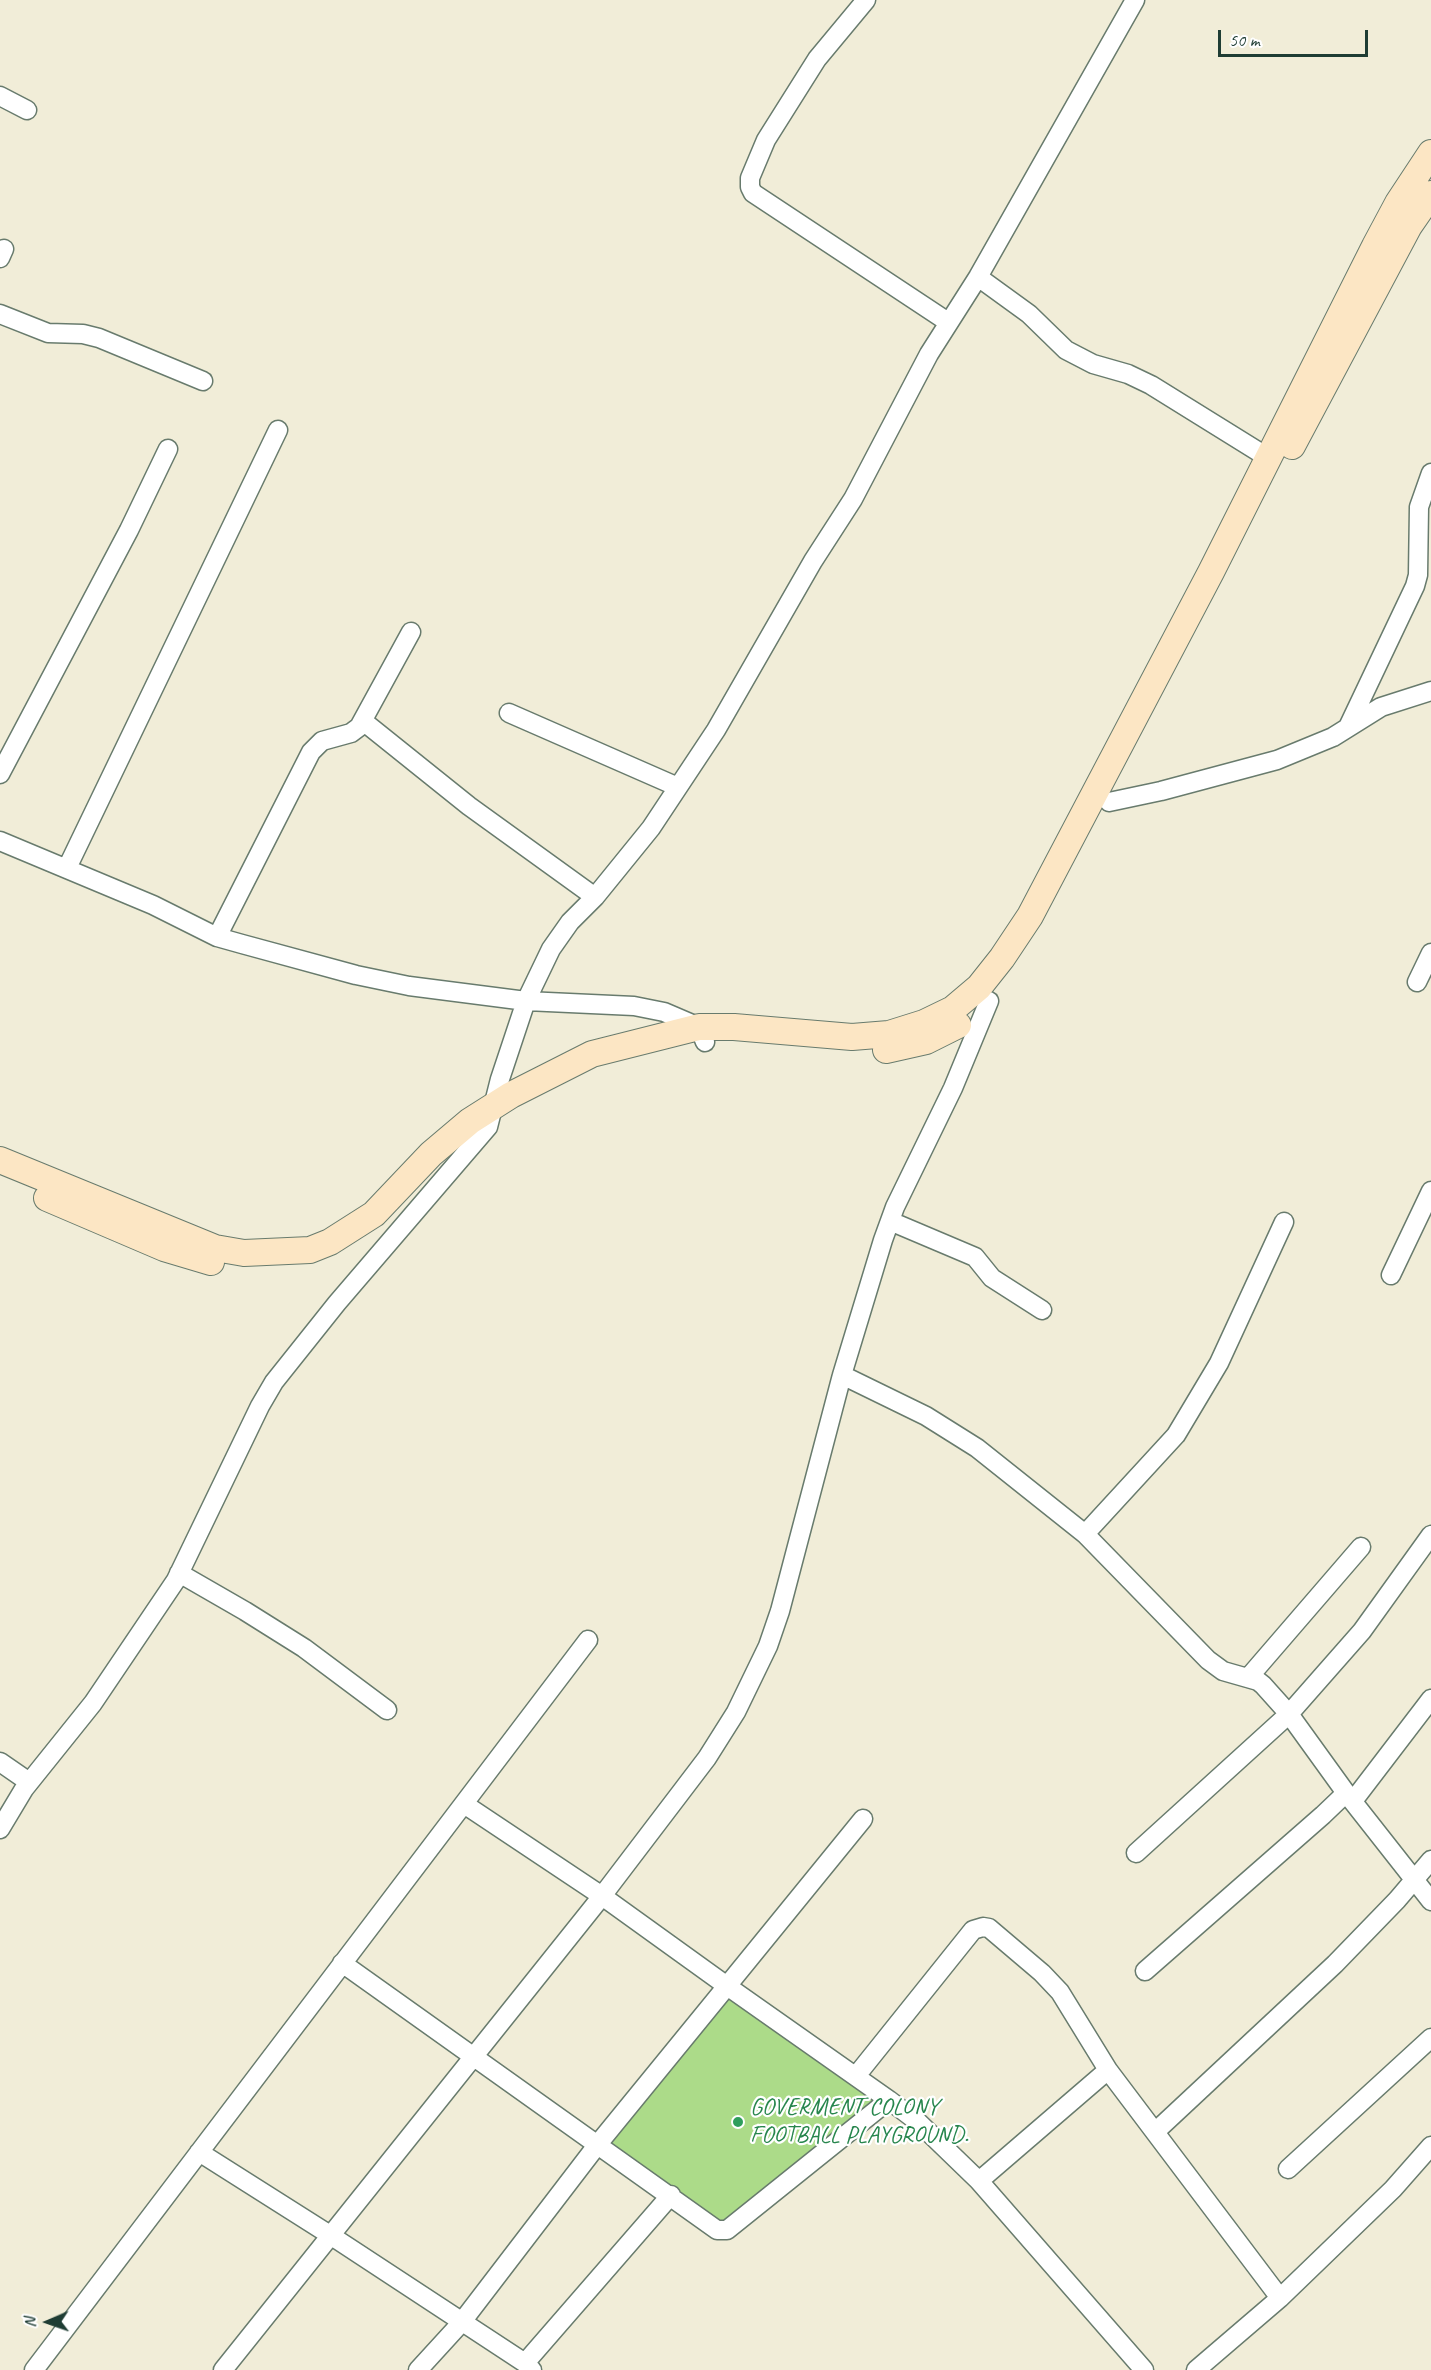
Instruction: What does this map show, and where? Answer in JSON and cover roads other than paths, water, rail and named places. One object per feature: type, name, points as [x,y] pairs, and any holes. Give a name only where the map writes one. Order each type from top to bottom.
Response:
[{"type":"main road","points":[[0,1160],[215,1248],[244,1253],[310,1250],[330,1242],[374,1214],[431,1154],[470,1121],[606,1066],[734,1027],[852,1037],[889,1034],[924,1023],[953,1009],[979,987],[1030,916],[1398,203],[1431,153]]},
{"type":"main road","points":[[702,1035],[836,1051],[867,1052],[898,1049],[926,1041],[963,1022],[989,1001],[1010,977],[1050,914],[1408,226],[1431,194]]},
{"type":"main road","points":[[0,1178],[175,1251],[227,1267],[248,1270],[284,1268],[340,1253],[356,1244],[492,1114]]},
{"type":"street","points":[[866,0],[817,59],[766,140],[750,178],[750,188],[753,193],[948,322]]},
{"type":"street","points":[[0,1829],[29,1782],[93,1703],[179,1573],[260,1406],[274,1382],[330,1312],[476,1142],[492,1114],[526,1001],[560,935],[638,846],[716,730],[813,561],[853,499],[948,322],[978,277],[1135,0]]},
{"type":"street","points":[[0,96],[27,110]]},
{"type":"street","points":[[978,277],[1029,314],[1066,350],[1093,364],[1128,374],[1151,385],[1267,458]]},
{"type":"street","points":[[0,314],[48,333],[83,334],[99,338],[203,381]]},
{"type":"street","points":[[67,868],[278,430]]},
{"type":"street","points":[[0,774],[124,540],[168,449]]},
{"type":"street","points":[[1348,727],[1415,586],[1418,575],[1419,507],[1431,473]]},
{"type":"street","points":[[217,937],[311,752],[322,741],[351,733],[363,721],[411,632]]},
{"type":"street","points":[[1109,802],[1161,791],[1277,760],[1333,737],[1381,707],[1431,691]]},
{"type":"street","points":[[509,713],[678,787]]},
{"type":"street","points":[[363,721],[469,806],[595,897]]},
{"type":"street","points":[[0,841],[153,905],[217,937],[356,975],[409,986],[526,1001],[634,1006],[664,1012],[702,1035]]},
{"type":"street","points":[[1417,982],[1431,953]]},
{"type":"street","points":[[223,2370],[602,1896],[707,1758],[736,1712],[768,1646],[780,1611],[843,1375],[890,1221],[952,1088],[989,1001]]},
{"type":"street","points":[[1391,1275],[1431,1191]]},
{"type":"street","points":[[890,1221],[975,1257],[992,1278],[1042,1310]]},
{"type":"street","points":[[1085,1534],[1176,1435],[1219,1363],[1284,1222]]},
{"type":"street","points":[[843,1375],[926,1416],[977,1448],[1085,1534],[1208,1660],[1223,1671],[1248,1677],[1263,1684],[1289,1714],[1349,1797],[1431,1901]]},
{"type":"street","points":[[1136,1852],[1289,1714],[1362,1631],[1431,1535]]},
{"type":"street","points":[[1248,1677],[1361,1547]]},
{"type":"street","points":[[179,1573],[304,1648],[387,1710]]},
{"type":"street","points":[[34,2370],[588,1640]]},
{"type":"street","points":[[1145,1971],[1323,1815],[1349,1797],[1431,1699]]},
{"type":"street","points":[[0,1762],[29,1782]]},
{"type":"street","points":[[464,1804],[602,1896],[918,2122],[979,2181],[1144,2370]]},
{"type":"street","points":[[418,2370],[461,2323],[598,2144],[863,1819]]},
{"type":"street","points":[[1155,2132],[1335,1964],[1431,1860]]},
{"type":"street","points":[[856,2076],[973,1930],[982,1927],[989,1928],[1060,1992],[1108,2070],[1280,2298]]},
{"type":"street","points":[[342,1963],[671,2195],[717,2230],[731,2229],[889,2100]]},
{"type":"street","points":[[1288,2169],[1431,2037]]},
{"type":"street","points":[[979,2181],[1108,2070]]},
{"type":"street","points":[[1196,2370],[1280,2298],[1393,2189],[1431,2146]]},
{"type":"street","points":[[199,2152],[529,2366],[671,2195]]},
{"type":"place","name":"GOVERMENT COLONY FOOTBALL PLAYGROUND.","points":[[738,2122]]}]
